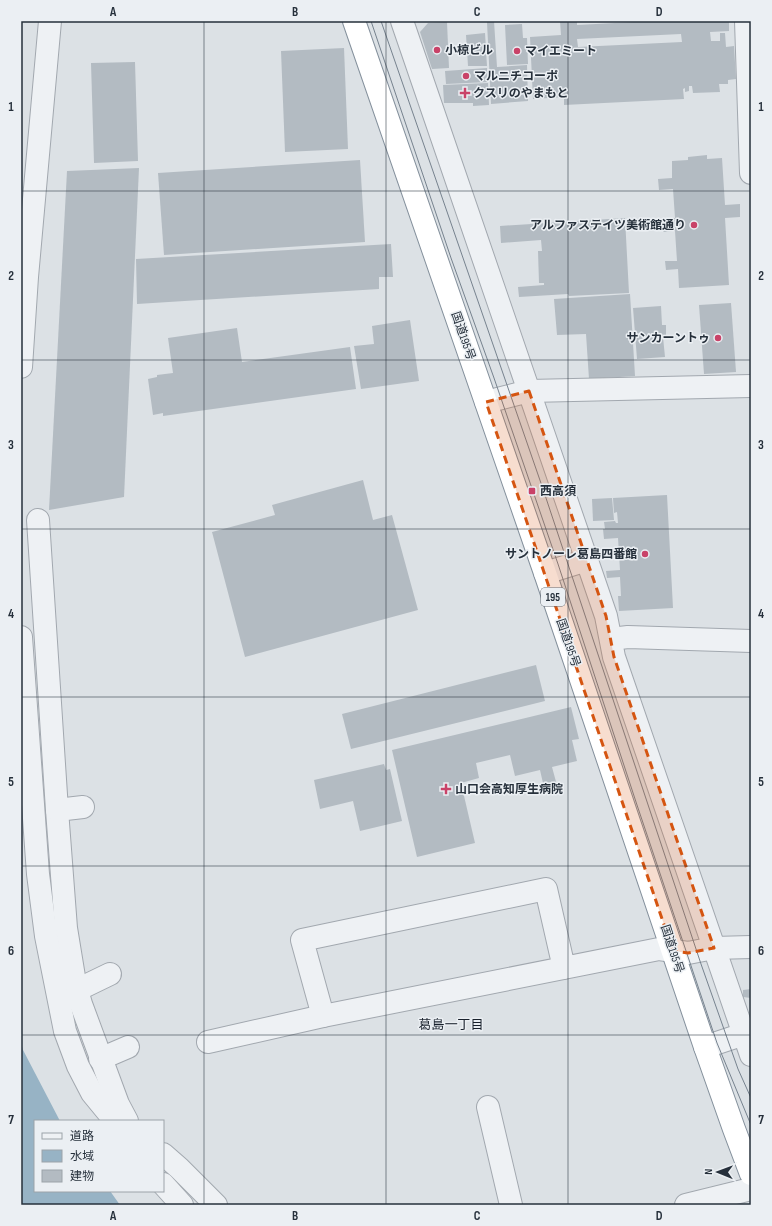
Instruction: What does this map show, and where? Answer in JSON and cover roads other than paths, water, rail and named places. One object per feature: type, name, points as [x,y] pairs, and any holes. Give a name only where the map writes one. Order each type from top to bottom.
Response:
[{"type":"highway","name":"国道195号","points":[[354,21],[545,573],[705,1047],[751,1174]]},
{"type":"street","points":[[21,367],[27,277],[50,21]]},
{"type":"street","points":[[402,21],[606,616],[614,658],[751,1055]]},
{"type":"street","points":[[746,21],[751,174]]},
{"type":"street","points":[[486,402],[529,391],[751,386]]},
{"type":"street","points":[[38,520],[66,928],[77,990],[100,1059],[118,1104],[126,1120]]},
{"type":"street","points":[[545,573],[586,560]]},
{"type":"street","points":[[21,637],[38,874],[46,936],[65,1031],[78,1066],[92,1093],[114,1120]]},
{"type":"street","points":[[611,639],[628,637],[751,641]]},
{"type":"street","points":[[57,810],[83,807]]},
{"type":"street","points":[[323,1016],[302,940],[546,889],[564,968]]},
{"type":"street","points":[[208,1042],[323,1016],[659,949],[688,953],[714,948],[751,947]]},
{"type":"street","points":[[77,990],[110,974]]},
{"type":"street","points":[[705,1047],[744,1034]]},
{"type":"street","points":[[100,1059],[128,1047]]},
{"type":"street","points":[[488,1107],[511,1205]]},
{"type":"street","points":[[164,1155],[216,1205]]},
{"type":"street","points":[[164,1185],[182,1205]]},
{"type":"street","points":[[686,1205],[751,1189]]},
{"type":"water","points":[[21,1043],[23,1050],[59,1120],[34,1120],[34,1192],[111,1192],[120,1205],[21,1205]]},
{"type":"tram line","points":[[371,21],[451,258],[558,564],[717,1043],[751,1125]]},
{"type":"tram line","points":[[381,21],[543,489],[701,964],[738,1069],[751,1098]]},
{"type":"place","name":"小椋ビル","points":[[437,50]]},
{"type":"place","name":"マイエミート","points":[[517,51]]},
{"type":"place","name":"マルニチコーポ","points":[[466,76]]},
{"type":"place","name":"クスリのやまもと","points":[[465,93]]},
{"type":"place","name":"アルファステイツ美術館通り","points":[[694,225]]},
{"type":"place","name":"サンカーントゥ","points":[[718,338]]},
{"type":"place","name":"西高須","points":[[532,491]]},
{"type":"place","name":"サントノーレ葛島四番館","points":[[645,554]]},
{"type":"place","name":"山口会高知厚生病院","points":[[446,789]]},
{"type":"district","name":"葛島一丁目","points":[[451,1025]]}]
